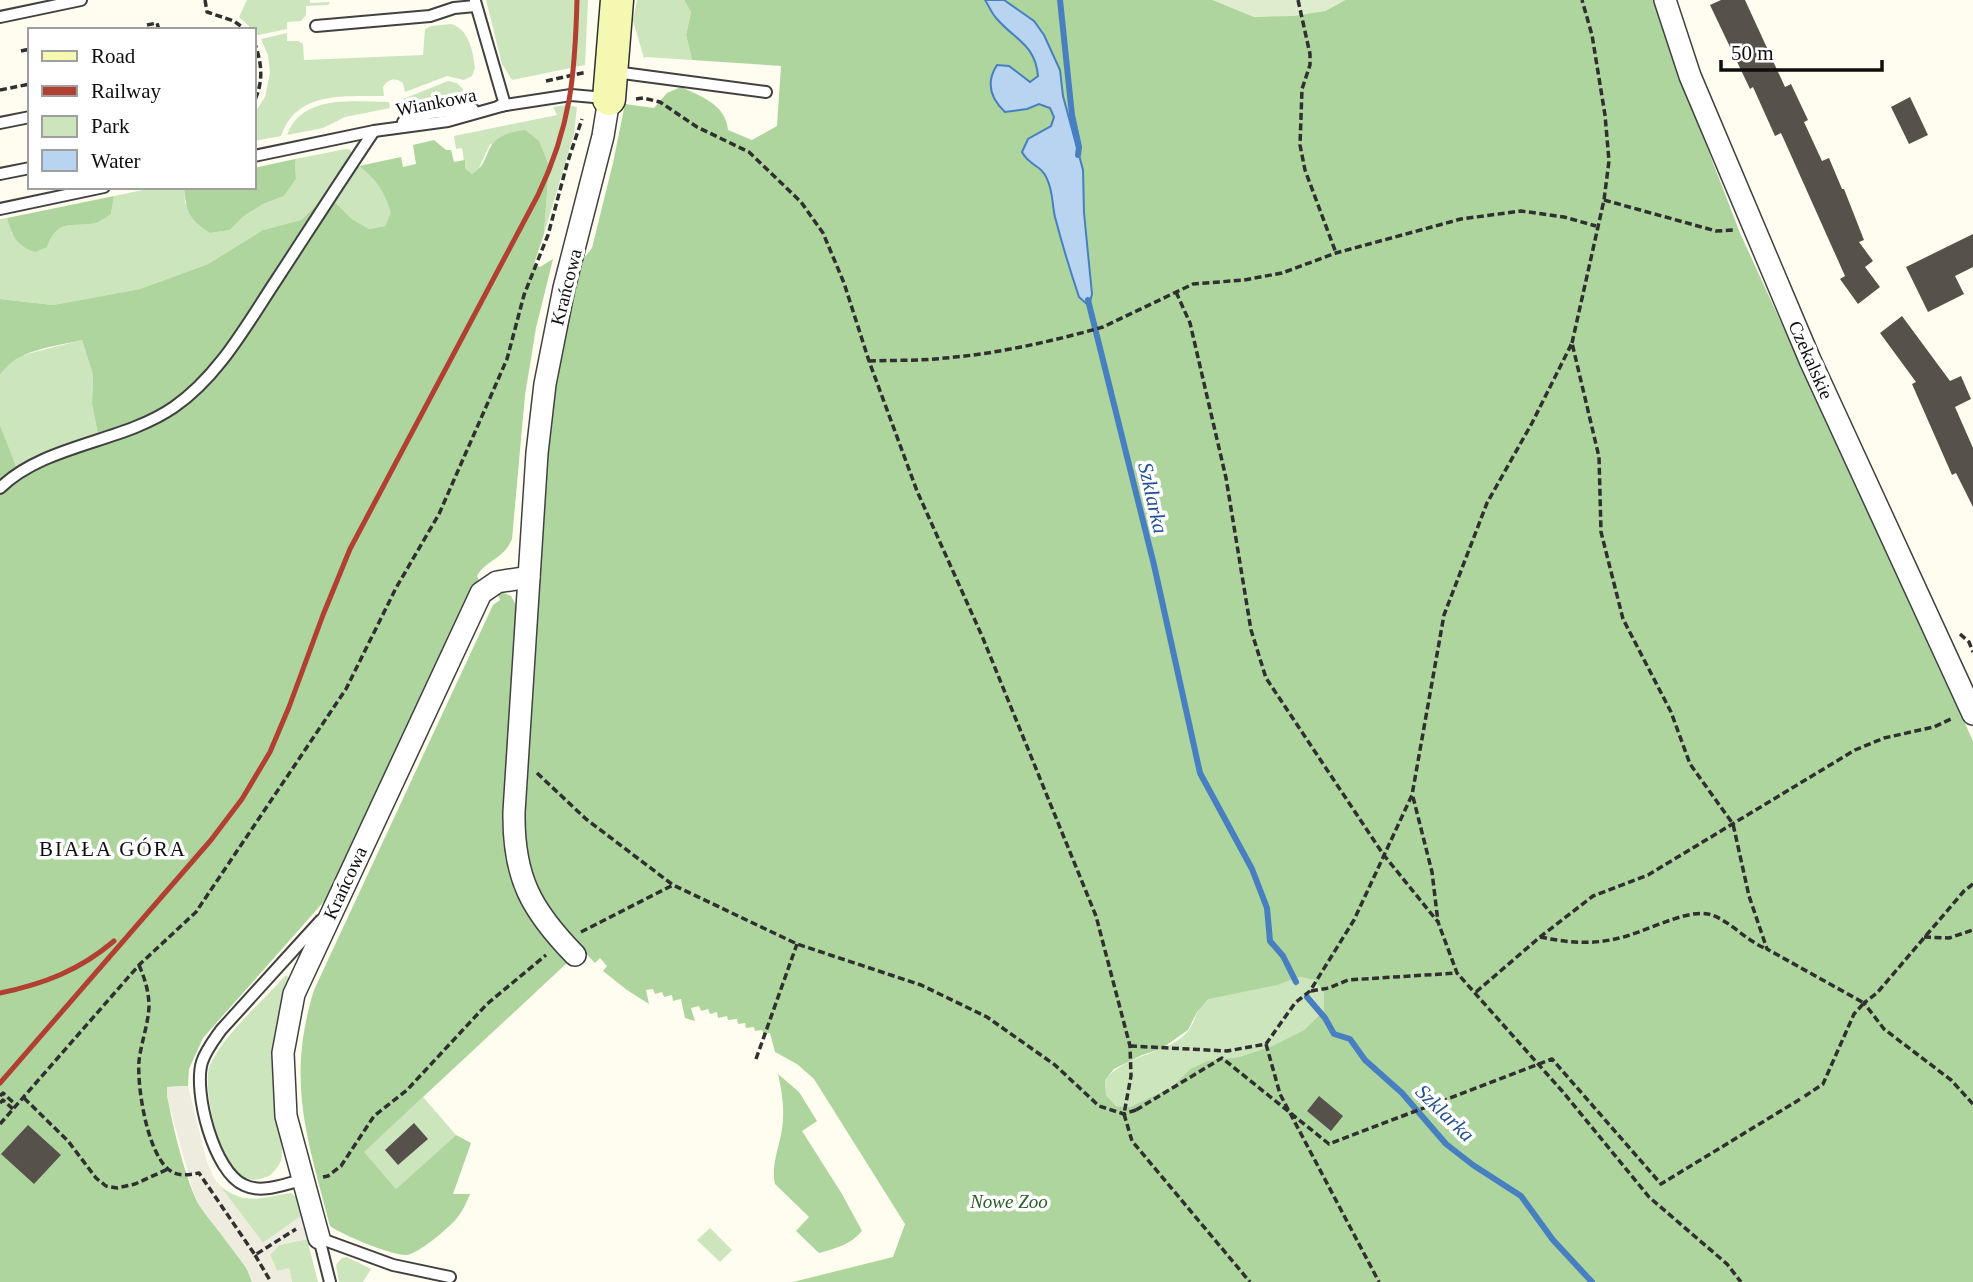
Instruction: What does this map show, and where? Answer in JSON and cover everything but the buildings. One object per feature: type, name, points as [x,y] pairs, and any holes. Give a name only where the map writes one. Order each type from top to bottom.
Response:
[{"type":"street","name":"Krańcowa","points":[[569,949],[537,911],[520,873],[513,832],[537,453],[545,384],[564,288],[603,136],[602,94],[617,0]]},
{"type":"street","name":"Czekalskie","points":[[1665,0],[1690,76],[1810,360],[1964,671],[1972,712]]},
{"type":"street","name":"Krańcowa","points":[[316,1229],[286,1116],[283,1053],[294,993],[481,593],[497,582],[529,576]]},
{"type":"lane","points":[[0,17],[81,0]]},
{"type":"lane","points":[[316,26],[430,16],[475,3],[505,105]]},
{"type":"lane","name":"Wiankowa","points":[[256,156],[374,131],[431,113],[571,95],[766,92]]},
{"type":"lane","points":[[0,123],[28,117]]},
{"type":"lane","points":[[0,488],[23,471],[47,459],[142,425],[173,408],[198,389],[230,350],[374,131]]},
{"type":"lane","points":[[0,174],[28,168]]},
{"type":"lane","points":[[0,209],[95,189]]},
{"type":"lane","points":[[302,1180],[263,1189],[245,1186],[231,1177],[220,1161],[202,1103],[202,1064],[209,1046],[222,1030],[334,905]]},
{"type":"lane","points":[[316,1229],[393,1265],[450,1277]]},
{"type":"lane","points":[[316,1229],[330,1282]]},
{"type":"path","points":[[205,0],[207,12],[234,21],[243,28]]},
{"type":"path","points":[[1298,0],[1310,54],[1310,65],[1302,89],[1300,145],[1305,170],[1336,253]]},
{"type":"path","points":[[1130,1046],[1227,1051],[1266,1044],[1295,1003],[1310,991],[1354,919],[1412,794],[1444,615],[1487,503],[1532,423],[1572,343],[1596,226],[1604,200],[1609,161],[1605,115],[1592,35],[1582,0]]},
{"type":"path","points":[[147,25],[157,23],[158,28]]},
{"type":"path","points":[[256,46],[262,74],[256,98]]},
{"type":"path","points":[[21,51],[28,49]]},
{"type":"path","points":[[0,90],[28,85]]},
{"type":"path","points":[[0,1124],[139,965],[196,912],[346,689],[396,588],[439,514],[507,359],[524,295],[602,94],[622,101],[643,98],[660,103],[697,127],[749,152],[802,202],[823,233],[844,283],[869,361],[917,491],[982,636],[1096,916],[1130,1046],[1130,1076],[1124,1114],[1132,1141],[1250,1282]]},
{"type":"path","points":[[1604,200],[1716,231],[1731,231],[1753,224]]},
{"type":"path","points":[[869,361],[946,358],[1032,344],[1088,331],[1103,327],[1193,284],[1244,280],[1282,273],[1336,253],[1461,219],[1521,211],[1564,217],[1596,226]]},
{"type":"path","points":[[1176,292],[1190,323],[1226,478],[1251,630],[1266,678],[1382,855],[1438,922]]},
{"type":"path","points":[[1572,343],[1599,457],[1601,531],[1623,619],[1671,712],[1690,764],[1733,824],[1749,896],[1767,949]]},
{"type":"path","points":[[1476,992],[1593,896],[1648,875],[1856,750],[1884,738],[1934,727],[1972,712]]},
{"type":"path","points":[[517,755],[586,819],[673,885],[797,944],[921,985],[987,1017],[1055,1065],[1099,1106],[1124,1114],[1136,1110],[1222,1058],[1329,1144],[1552,1059],[1661,1184],[1823,1084],[1854,1014],[1877,993],[1964,891],[1973,884]]},
{"type":"path","points":[[1412,794],[1432,872],[1438,922],[1457,973],[1563,1092],[1649,1197],[1727,1264],[1741,1282]]},
{"type":"path","points":[[302,1180],[328,1176],[341,1166],[374,1116],[407,1090],[487,1004],[569,949],[569,936],[589,929],[673,885]]},
{"type":"path","points":[[1540,937],[1570,943],[1615,939],[1681,917],[1704,913],[1723,919],[1750,942],[1864,1003],[1884,1029],[1951,1080],[1973,1104]]},
{"type":"path","points":[[1924,937],[1949,938],[1973,930]]},
{"type":"path","points":[[755,1059],[797,944]]},
{"type":"path","points":[[139,965],[147,985],[149,1007],[139,1061],[138,1088],[155,1150],[168,1169],[184,1176],[199,1173],[271,1282]]},
{"type":"path","points":[[1310,991],[1329,988],[1348,980],[1457,973]]},
{"type":"path","points":[[1266,1044],[1280,1094],[1379,1282]]},
{"type":"path","points":[[0,1096],[3,1093],[15,1108]]},
{"type":"path","points":[[24,1098],[68,1141],[96,1178],[106,1186],[117,1188],[135,1184],[168,1169]]},
{"type":"path","points":[[0,1103],[3,1100],[15,1108]]},
{"type":"path","points":[[255,1255],[316,1229]]},
{"type":"green space","points":[[247,0],[330,2],[328,5],[306,6],[306,15],[301,21],[287,22],[287,29],[258,35],[256,28],[251,28],[239,17]]},
{"type":"green space","points":[[486,0],[588,0],[585,65],[512,80],[502,64]]},
{"type":"green space","points":[[637,0],[684,0],[691,12],[686,35],[692,60],[644,58],[633,21]]},
{"type":"green space","name":"Nowe Zoo","points":[[684,0],[985,0],[995,17],[1023,43],[1033,57],[1038,76],[1030,82],[1009,66],[1027,109],[1039,104],[1050,108],[1054,117],[1051,126],[1028,139],[1028,162],[1038,166],[1047,177],[1054,214],[1079,296],[1089,305],[1092,294],[1084,213],[1083,170],[1063,96],[1060,70],[1034,21],[1004,0],[1213,0],[1255,17],[1325,11],[1345,0],[1655,0],[1690,103],[1740,233],[1973,741],[1973,1282],[793,1282],[893,1257],[905,1224],[814,1079],[797,1064],[775,1052],[770,1033],[755,1031],[754,1027],[746,1028],[745,1023],[738,1024],[737,1019],[728,1020],[727,1016],[718,1018],[717,1012],[710,1014],[708,1009],[701,1011],[699,1006],[691,1008],[695,1021],[685,1018],[681,999],[673,1001],[672,995],[664,997],[662,992],[655,994],[653,989],[646,990],[649,1004],[627,990],[603,971],[607,966],[600,958],[595,963],[550,916],[522,852],[526,752],[552,398],[580,263],[592,248],[625,104],[654,108],[667,93],[681,87],[718,108],[728,130],[752,140],[777,126],[781,66],[692,60],[686,35],[691,12]],"holes":[[[1300,977],[1315,980],[1324,993],[1324,1010],[1304,1030],[1272,1046],[1239,1057],[1207,1061],[1190,1069],[1172,1087],[1130,1107],[1116,1106],[1106,1095],[1105,1080],[1114,1069],[1161,1049],[1188,1030],[1197,1012],[1208,999],[1277,985]]]},
{"type":"green space","points":[[1213,0],[1345,0],[1325,11],[1294,16],[1254,17]]},
{"type":"green space","points":[[451,24],[462,31],[473,55],[475,68],[472,76],[464,80],[447,76],[405,92],[403,83],[392,80],[383,87],[384,96],[338,97],[310,103],[298,110],[288,121],[281,136],[256,141],[256,111],[265,97],[270,73],[268,55],[261,39],[287,33],[287,41],[303,44],[304,60],[423,55],[425,29]]},
{"type":"green space","points":[[448,81],[457,83],[463,89],[463,95],[404,105],[403,99]]},
{"type":"green space","points":[[389,102],[390,108],[345,117],[323,128],[287,135],[294,122],[317,107],[330,103]]},
{"type":"green space","points":[[553,107],[577,107],[574,134],[544,234],[549,166],[490,144],[478,170],[472,174],[465,168],[462,148],[456,149],[454,136],[557,115]]},
{"type":"green space","points":[[525,130],[539,141],[549,166],[544,234],[534,264],[540,267],[553,259],[536,328],[525,395],[512,539],[509,546],[477,576],[479,580],[470,590],[327,898],[203,1038],[189,1069],[188,1086],[167,1087],[179,1148],[195,1197],[243,1263],[252,1282],[0,1282],[0,425],[16,466],[98,435],[92,404],[93,375],[82,340],[26,354],[7,366],[0,375],[0,299],[53,305],[140,289],[208,264],[263,230],[301,220],[322,200],[334,201],[352,219],[369,229],[385,226],[391,213],[386,199],[375,181],[359,166],[401,157],[403,167],[416,164],[413,145],[434,140],[446,150],[451,150],[454,162],[465,160],[465,168],[472,174],[484,162],[493,143],[500,137]]},
{"type":"green space","points":[[351,150],[351,155],[322,200],[301,220],[263,230],[208,264],[140,289],[53,305],[0,299],[0,219],[7,218],[12,234],[47,247],[56,231],[61,228],[95,223],[111,214],[114,196],[148,189],[184,189],[185,203],[210,233],[230,230],[244,216],[263,204],[284,196],[296,179],[295,159]]},
{"type":"green space","points":[[295,159],[296,179],[284,196],[263,204],[244,216],[230,230],[210,233],[197,223],[190,214],[184,189],[256,189],[256,168]]},
{"type":"green space","points":[[359,166],[379,186],[389,205],[392,213],[385,226],[369,229],[352,219],[334,201]]},
{"type":"green space","points":[[114,196],[111,214],[96,223],[61,228],[56,231],[47,247],[35,252],[16,240],[7,218]]},
{"type":"green space","points":[[82,340],[93,375],[92,404],[98,435],[16,466],[0,425],[0,375],[6,365],[23,355]]},
{"type":"green space","points":[[498,594],[511,596],[517,607],[504,827],[522,902],[536,926],[568,962],[364,1152],[396,1189],[456,1135],[471,1143],[453,1194],[470,1194],[461,1213],[448,1228],[425,1246],[411,1254],[399,1254],[367,1244],[330,1226],[307,1136],[301,1053],[314,990],[493,605],[500,600]]},
{"type":"green space","points":[[286,975],[290,979],[279,1022],[273,1065],[282,1157],[269,1176],[250,1179],[238,1175],[225,1156],[210,1105],[208,1075],[210,1065],[225,1041]]},
{"type":"green space","points":[[1300,977],[1315,980],[1324,993],[1324,1010],[1304,1030],[1272,1046],[1239,1057],[1207,1061],[1190,1069],[1172,1087],[1130,1107],[1116,1106],[1106,1095],[1105,1080],[1114,1071],[1181,1038],[1209,998]]},
{"type":"green space","points":[[778,1074],[799,1092],[817,1121],[802,1131],[862,1231],[837,1248],[819,1253],[796,1231],[809,1217],[775,1184],[775,1163],[783,1115]]},
{"type":"green space","points":[[423,1097],[456,1135],[396,1189],[363,1152]]},
{"type":"green space","points":[[219,1185],[237,1196],[254,1199],[291,1193],[296,1197],[301,1216],[263,1243]]},
{"type":"green space","points":[[710,1228],[732,1250],[720,1262],[697,1240]]},
{"type":"green space","points":[[307,1239],[318,1282],[292,1282],[289,1269],[277,1271],[270,1255],[279,1245]]},
{"type":"green space","points":[[347,1257],[371,1269],[363,1282],[339,1282],[336,1265],[342,1258]]},
{"type":"shaded area","points":[[188,1086],[207,1162],[214,1178],[263,1243],[301,1216],[307,1239],[279,1245],[270,1255],[277,1271],[289,1268],[292,1282],[252,1282],[247,1269],[199,1205],[167,1097],[167,1087]]},
{"type":"water","points":[[985,0],[1004,0],[1034,21],[1044,35],[1060,70],[1063,96],[1083,170],[1084,213],[1092,294],[1089,306],[1079,297],[1047,179],[1022,152],[1028,139],[1051,126],[1054,117],[1050,108],[1039,104],[1027,109],[1005,112],[996,101],[991,84],[997,65],[1009,66],[1030,82],[1038,76],[1028,49],[995,17]]},
{"type":"waterway","name":"Szklarka","points":[[1060,0],[1078,155]]},
{"type":"waterway","name":"Szklarka","points":[[1088,300],[1154,565],[1200,773],[1252,869],[1267,908],[1270,941],[1283,956],[1296,982]]},
{"type":"waterway","name":"Szklarka","points":[[1307,997],[1325,1018],[1334,1034],[1350,1039],[1365,1060],[1402,1093],[1446,1144],[1521,1196],[1553,1240],[1592,1282]]},
{"type":"railway","points":[[0,1083],[211,840],[242,799],[270,752],[350,549],[549,170],[569,100],[575,52],[577,0]]},
{"type":"railway","points":[[0,993],[32,985],[75,968],[114,941]]},
{"type":"district","name":"BIAŁA GÓRA","points":[[113,849]]}]
